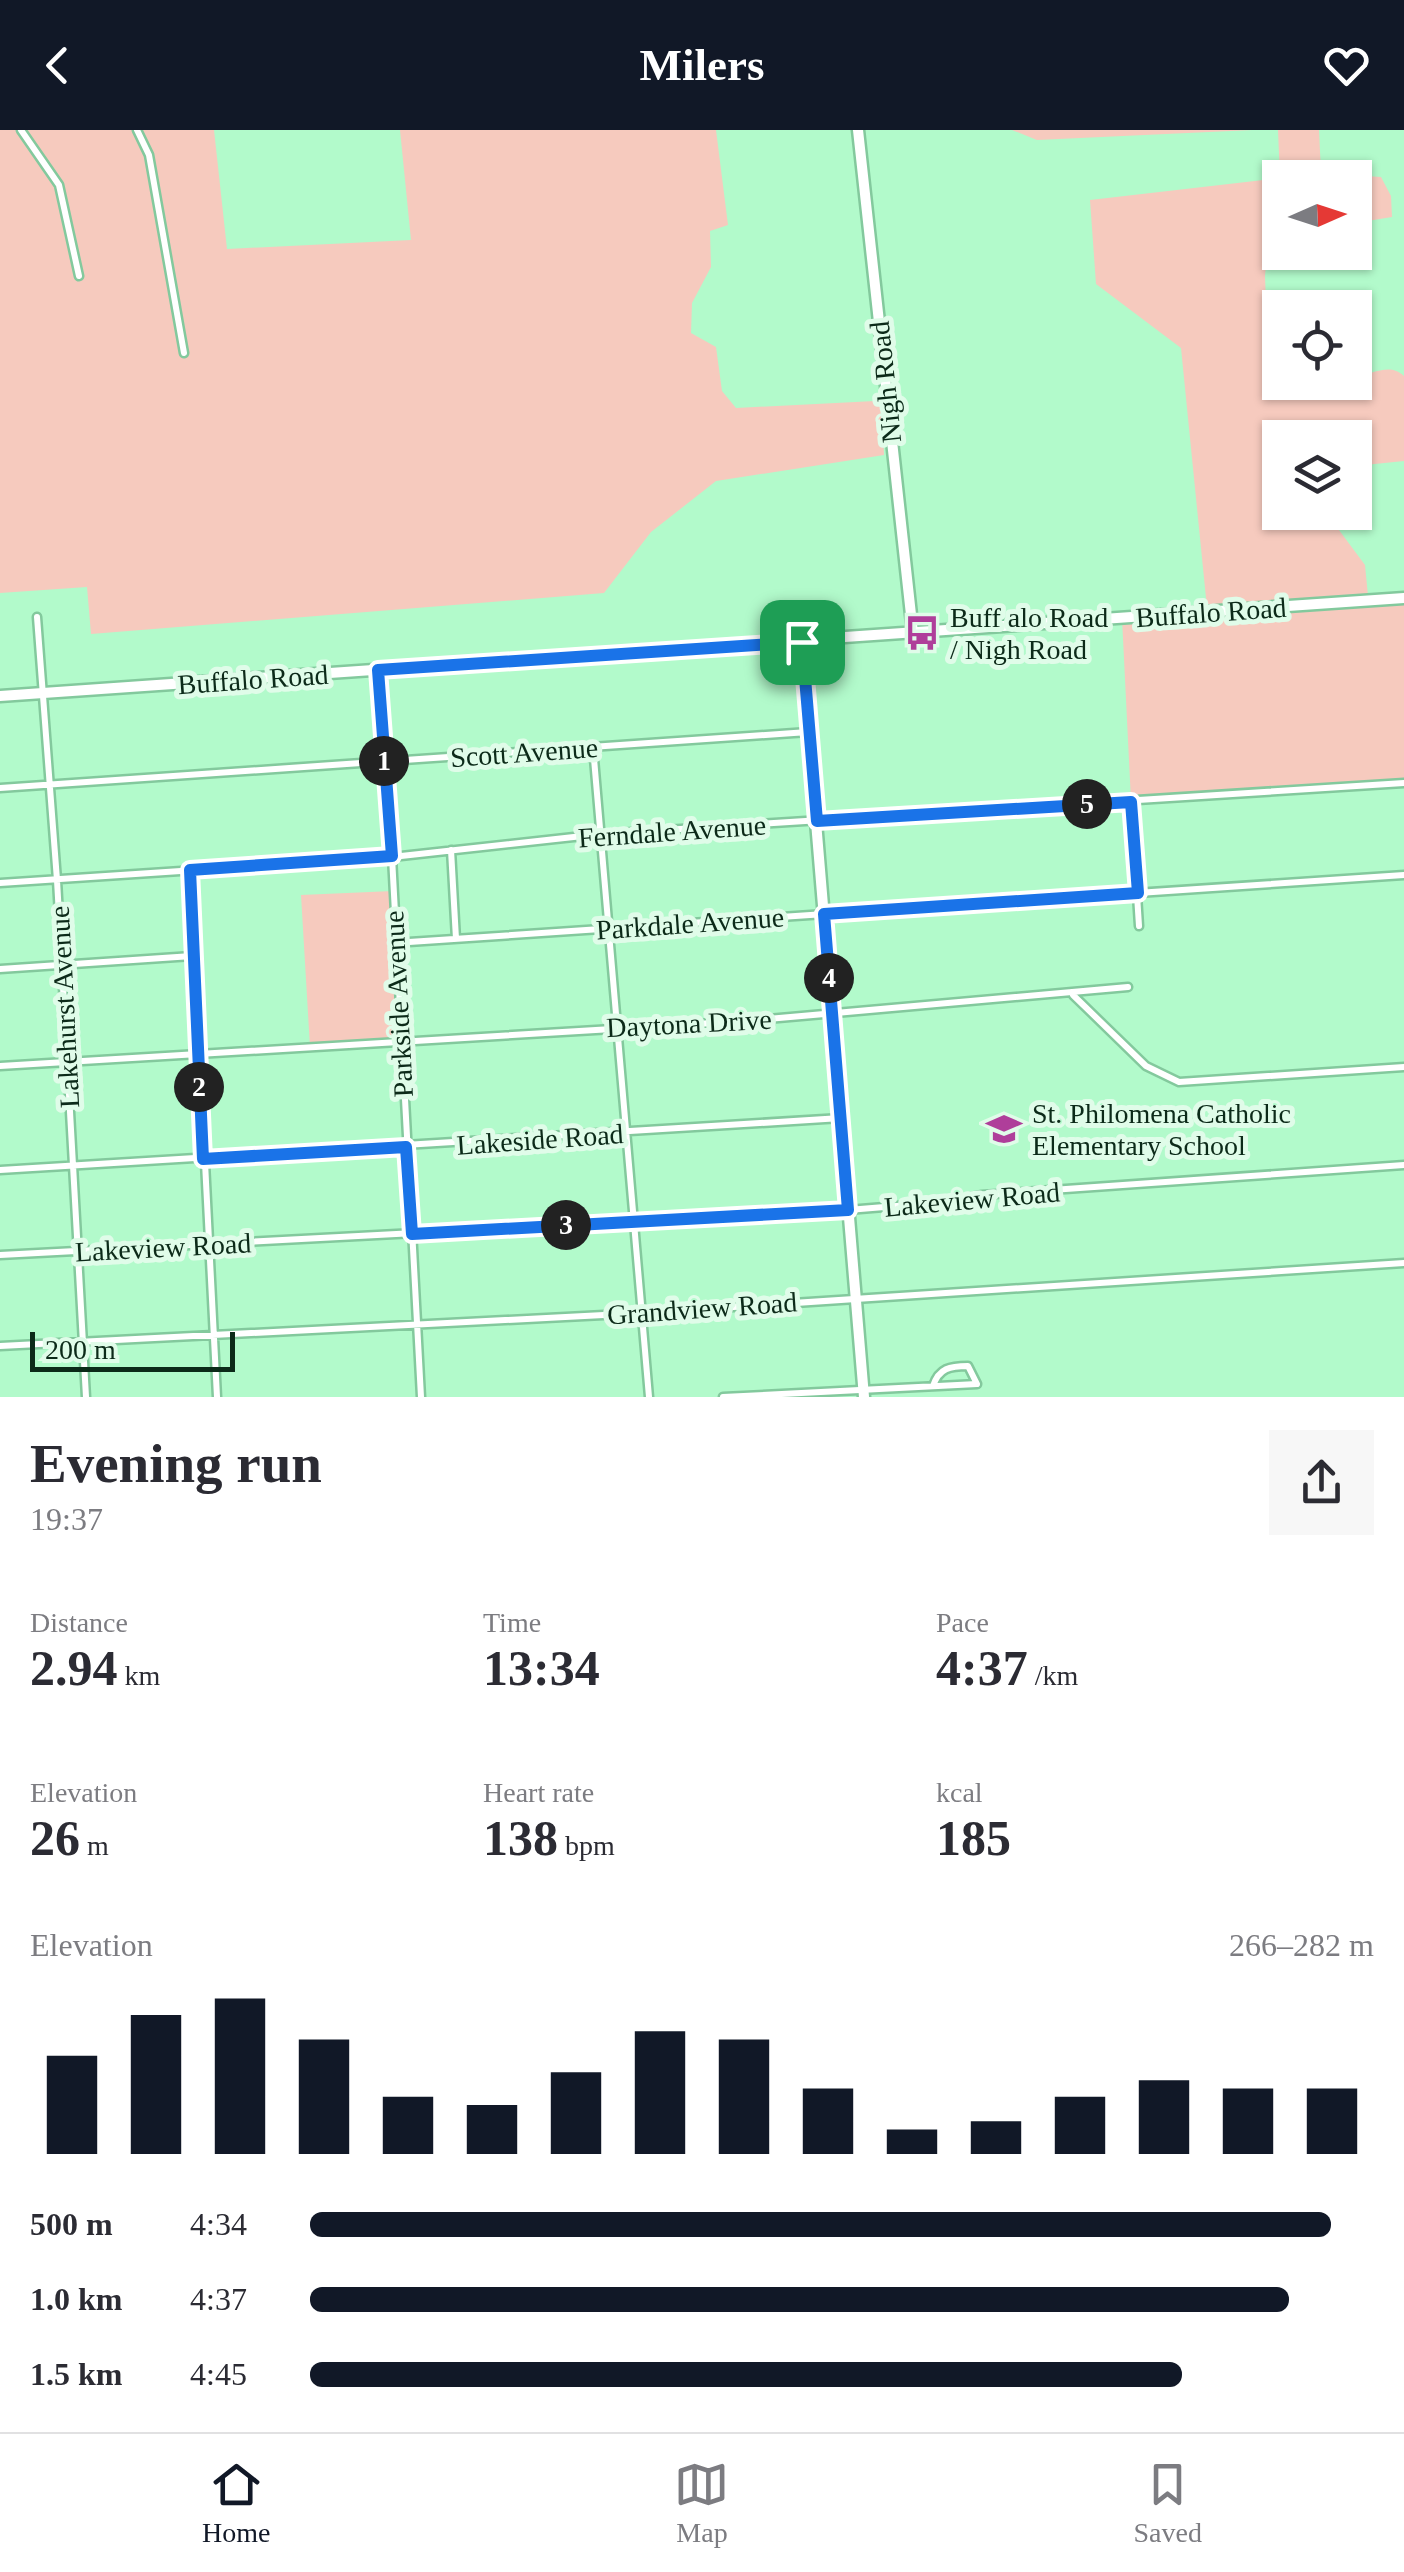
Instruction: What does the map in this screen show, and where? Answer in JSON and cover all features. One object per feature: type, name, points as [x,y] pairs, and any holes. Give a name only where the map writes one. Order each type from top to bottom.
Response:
[{"type":"street","points":[[21,130],[59,185],[79,276]]},
{"type":"street","points":[[137,130],[149,155],[184,353]]},
{"type":"street","name":"Nigh Road","points":[[858,130],[912,634]]},
{"type":"street","name":"Buffalo Road","points":[[0,696],[1404,598]]},
{"type":"street","name":"Lakehurst Avenue","points":[[37,617],[57,880],[86,1397]]},
{"type":"street","points":[[802,642],[864,1393]]},
{"type":"street","name":"Parkside Avenue","points":[[378,670],[421,1397]]},
{"type":"street","name":"Scott Avenue","points":[[0,788],[809,732]]},
{"type":"street","points":[[593,747],[649,1397]]},
{"type":"street","name":"Ferndale Avenue","points":[[0,883],[392,856],[600,834],[1404,783]]},
{"type":"street","points":[[1131,802],[1138,926]]},
{"type":"street","points":[[451,850],[456,939]]},
{"type":"street","points":[[190,870],[217,1397]]},
{"type":"street","name":"Parkdale Avenue","points":[[394,943],[1404,875]]},
{"type":"street","points":[[0,969],[192,956]]},
{"type":"street","name":"Daytona Drive","points":[[0,1066],[832,1014],[1128,988]]},
{"type":"street","points":[[1072,994],[1146,1066],[1179,1082],[1404,1067]]},
{"type":"street","name":"Lakeside Road","points":[[0,1170],[841,1118]]},
{"type":"street","name":"Lakeview Road","points":[[0,1255],[848,1210],[982,1196],[1404,1165]]},
{"type":"street","name":"Grandview Road","points":[[0,1346],[642,1313],[1404,1263]]},
{"type":"street","points":[[723,1397],[864,1393],[977,1384],[968,1366],[952,1366],[942,1370],[933,1386]]},
{"type":"shaded area","points":[[0,130],[214,130],[227,249],[411,240],[400,130],[716,130],[728,225],[710,231],[711,267],[692,303],[691,333],[716,347],[722,391],[736,408],[875,401],[882,409],[884,455],[716,481],[651,532],[604,593],[91,634],[87,587],[0,593]]},
{"type":"shaded area","points":[[1012,130],[1252,130],[1037,140]]},
{"type":"shaded area","points":[[1278,130],[1319,130],[1320,160],[1279,160]]},
{"type":"shaded area","points":[[1372,176],[1381,177],[1391,196],[1392,217],[1372,220]]},
{"type":"shaded area","points":[[1262,180],[1262,270],[1266,270],[1266,290],[1262,290],[1262,400],[1372,400],[1372,373],[1393,370],[1404,376],[1404,461],[1372,464],[1372,420],[1262,420],[1262,530],[1339,530],[1365,565],[1368,596],[1207,608],[1181,348],[1096,284],[1090,200]]},
{"type":"shaded area","points":[[1404,599],[1404,783],[1131,801],[1122,618]]},
{"type":"shaded area","points":[[393,891],[400,1042],[310,1047],[301,895]]},
{"type":"place","name":"Buff alo Road / Nigh Road","points":[[922,633]]},
{"type":"place","name":"St. Philomena Catholic Elementary School","points":[[1004,1129]]},
{"type":"route","points":[[802,642],[817,821],[1131,802],[1138,893],[824,914],[848,1210],[412,1234],[406,1147],[203,1159],[190,870],[392,856],[378,670],[802,642]]}]
